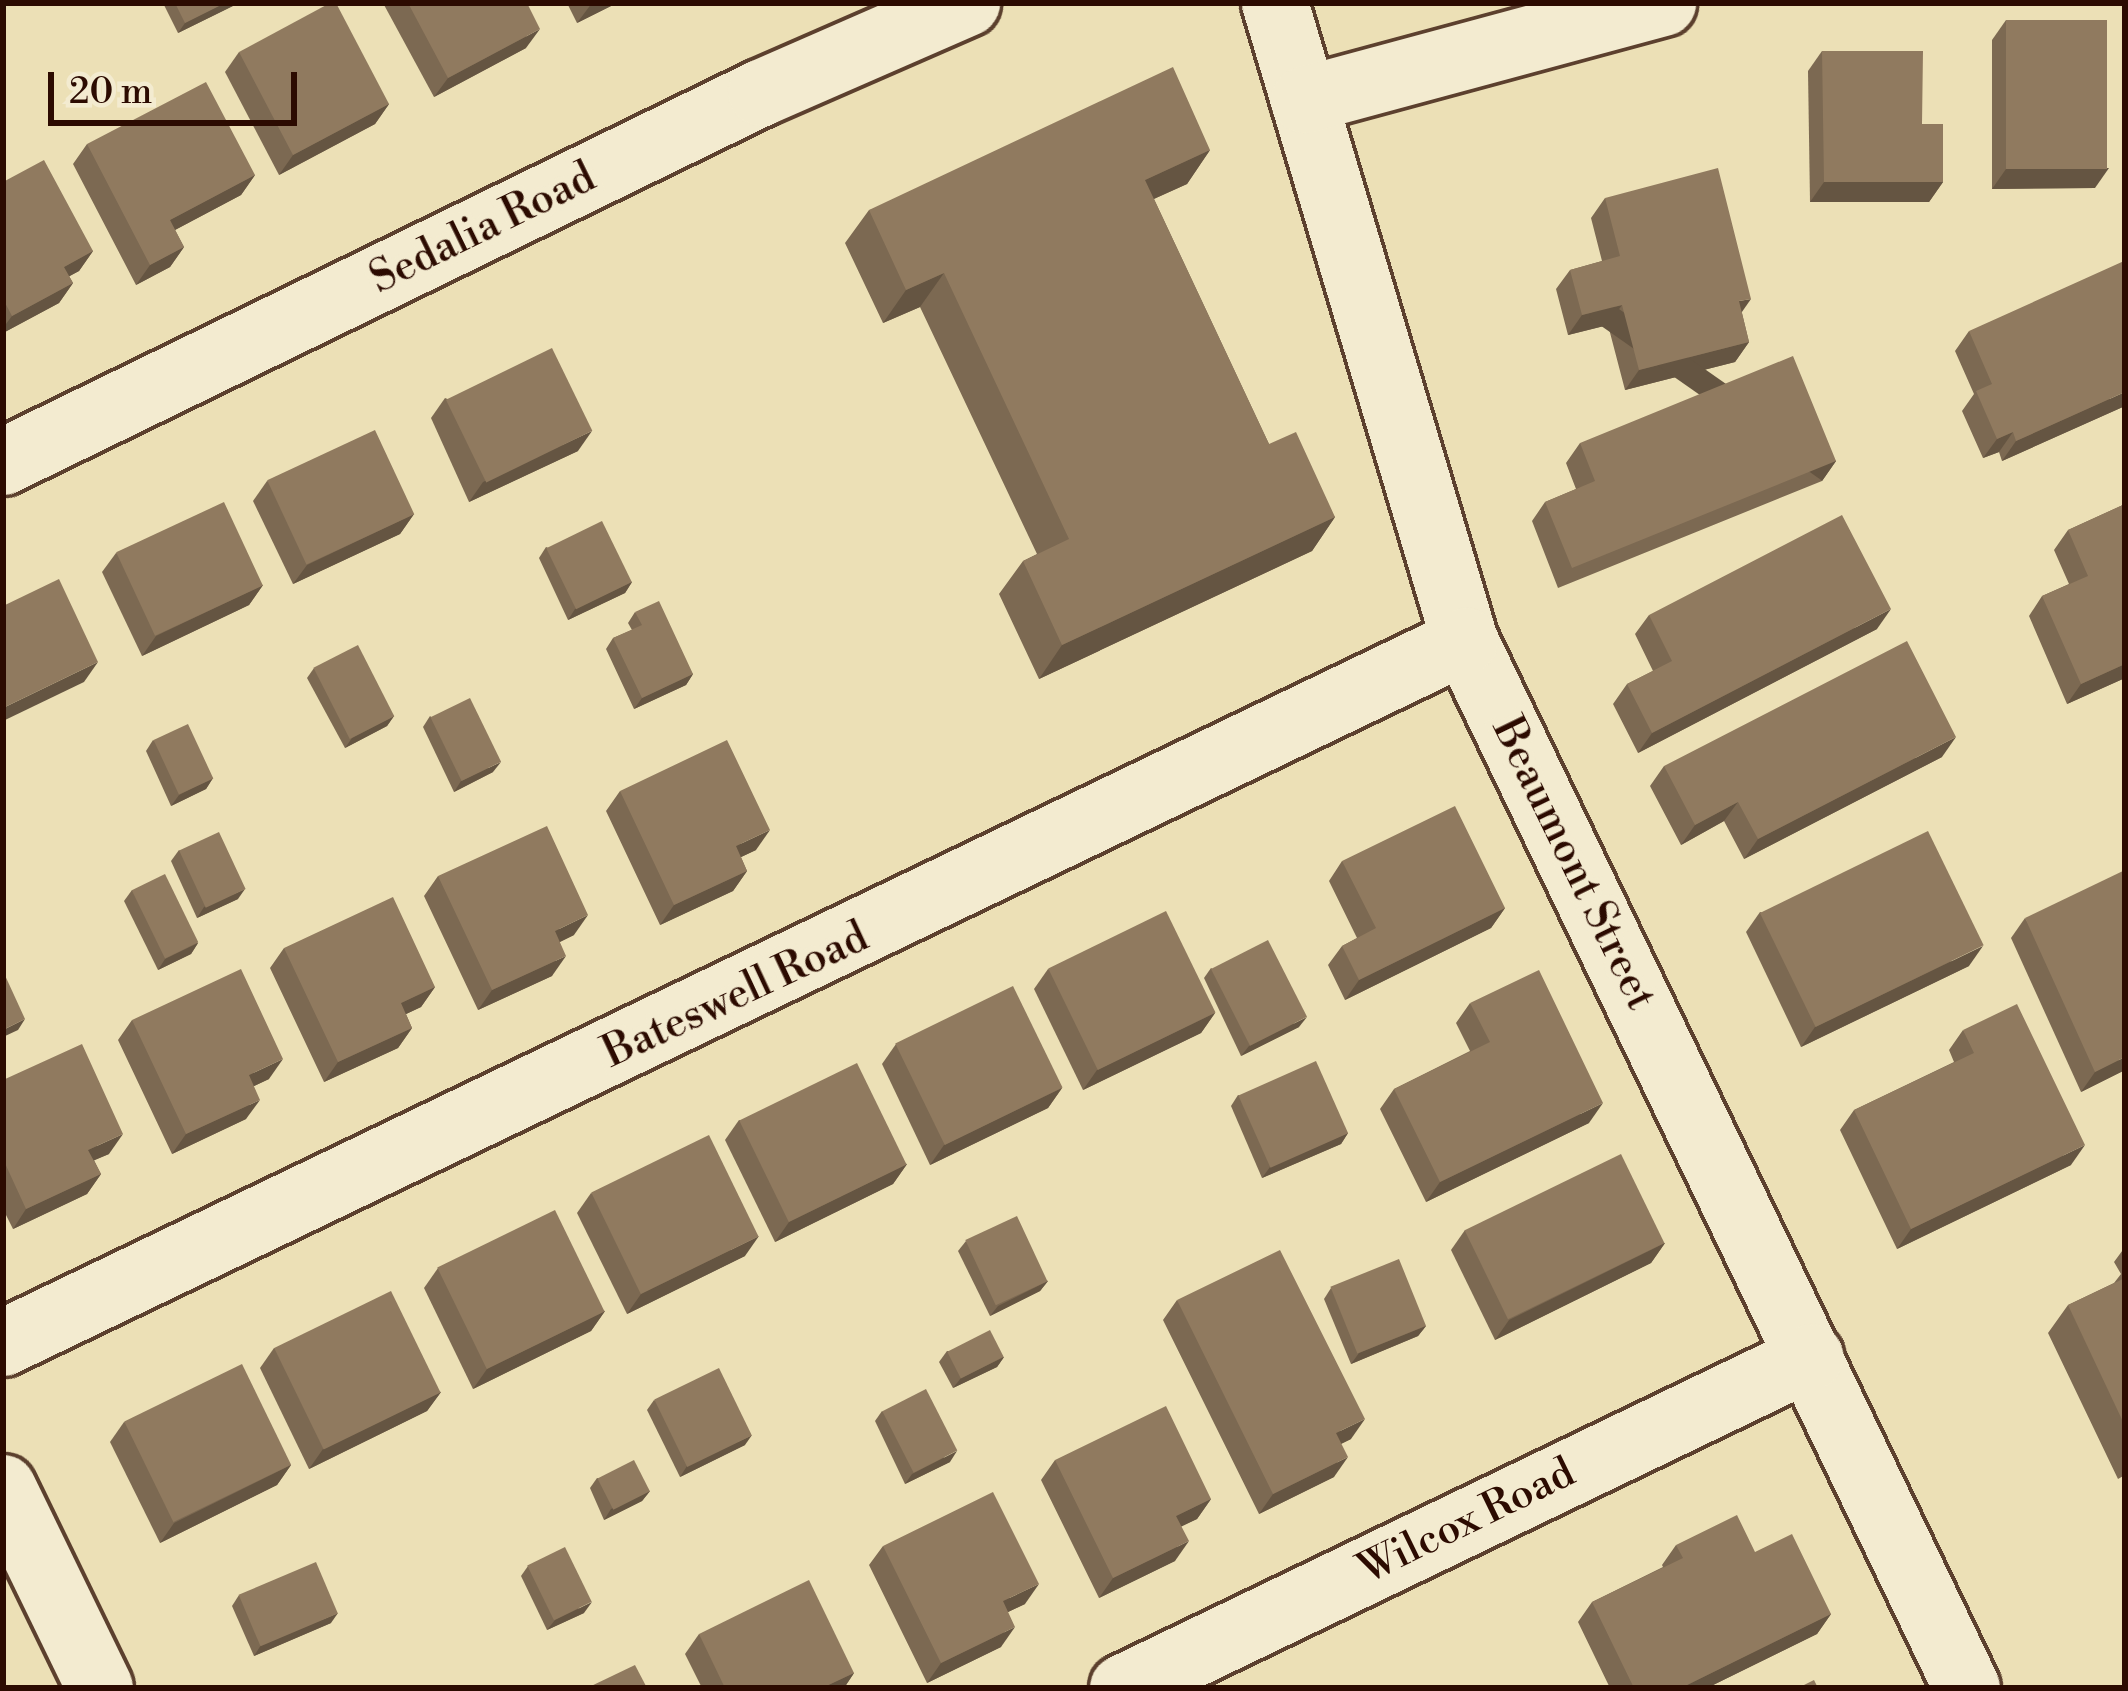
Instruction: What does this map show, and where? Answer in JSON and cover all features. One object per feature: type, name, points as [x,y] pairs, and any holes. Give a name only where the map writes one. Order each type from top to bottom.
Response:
[{"type":"street","name":"Sedalia Road","points":[[3,462],[761,93],[967,3]]},
{"type":"street","name":"Beaumont Street","points":[[1275,3],[1465,641],[1967,1688]]},
{"type":"street","points":[[1304,100],[1664,3]]},
{"type":"street","name":"Bateswell Road","points":[[3,1343],[1465,641]]},
{"type":"street","name":"Wilcox Road","points":[[1123,1688],[1811,1357]]},
{"type":"street","points":[[3,1488],[100,1688]]},
{"type":"building","points":[[175,3],[225,3],[185,23]]},
{"type":"building","points":[[336,3],[389,104],[293,155],[239,52]]},
{"type":"building","points":[[408,3],[527,3],[540,29],[448,78]]},
{"type":"building","points":[[2006,20],[2107,20],[2107,169],[2006,169]]},
{"type":"building","points":[[1822,51],[1923,51],[1922,124],[1943,124],[1943,182],[1824,182]]},
{"type":"building","points":[[1173,67],[1210,150],[1145,180],[1269,444],[1296,432],[1335,517],[1062,645],[1023,561],[1069,539],[944,273],[906,290],[869,210]]},
{"type":"building","points":[[206,82],[255,175],[170,220],[184,247],[150,265],[87,144]]},
{"type":"building","points":[[44,160],[93,251],[64,267],[73,283],[12,316],[3,299],[3,182]]},
{"type":"building","points":[[1718,168],[1751,299],[1739,301],[1749,342],[1639,370],[1622,305],[1582,315],[1570,270],[1620,256],[1605,198]]},
{"type":"building","points":[[2124,261],[2125,392],[2016,441],[2013,432],[1997,439],[1976,391],[1992,384],[1969,331]]},
{"type":"building","points":[[552,348],[592,431],[486,482],[446,400]]},
{"type":"building","points":[[1793,356],[1836,461],[1572,568],[1545,502],[1595,481],[1580,443]]},
{"type":"building","points":[[375,430],[414,514],[306,565],[267,480]]},
{"type":"building","points":[[224,502],[263,585],[155,636],[116,552]]},
{"type":"building","points":[[2125,504],[2125,664],[2081,684],[2042,596],[2088,576],[2068,530]]},
{"type":"building","points":[[1842,515],[1891,609],[1652,733],[1627,684],[1672,661],[1649,615]]},
{"type":"building","points":[[602,521],[632,582],[576,609],[546,548]]},
{"type":"building","points":[[59,579],[98,662],[3,708],[3,606]]},
{"type":"building","points":[[659,601],[693,674],[642,698],[613,638],[642,625],[635,612]]},
{"type":"building","points":[[1907,641],[1956,737],[1758,839],[1738,802],[1695,825],[1664,766]]},
{"type":"building","points":[[358,645],[394,716],[350,739],[313,668]]},
{"type":"building","points":[[470,698],[501,762],[462,781],[430,717]]},
{"type":"building","points":[[188,724],[213,778],[179,794],[154,740]]},
{"type":"building","points":[[727,740],[770,830],[736,846],[747,871],[674,905],[620,791]]},
{"type":"building","points":[[1455,806],[1505,908],[1359,980],[1342,946],[1376,928],[1342,861]]},
{"type":"building","points":[[547,826],[588,915],[555,931],[566,956],[492,990],[438,876]]},
{"type":"building","points":[[1928,831],[1984,945],[1816,1027],[1760,913]]},
{"type":"building","points":[[219,832],[246,889],[206,908],[179,851]]},
{"type":"building","points":[[2125,870],[2125,1057],[2095,1072],[2025,918]]},
{"type":"building","points":[[165,874],[198,942],[165,959],[132,890]]},
{"type":"building","points":[[393,897],[435,987],[401,1003],[412,1028],[338,1062],[284,948]]},
{"type":"building","points":[[1166,911],[1216,1013],[1098,1070],[1048,968]]},
{"type":"building","points":[[1268,940],[1307,1017],[1250,1046],[1211,969]]},
{"type":"building","points":[[241,969],[283,1059],[249,1075],[260,1100],[186,1134],[132,1020]]},
{"type":"building","points":[[1539,970],[1603,1103],[1440,1182],[1394,1089],[1490,1042],[1470,1003]]},
{"type":"building","points":[[3,971],[25,1019],[3,1030]]},
{"type":"building","points":[[1013,986],[1063,1088],[945,1145],[895,1043]]},
{"type":"building","points":[[2017,1004],[2085,1145],[1911,1229],[1854,1110],[1974,1053],[1963,1030]]},
{"type":"building","points":[[82,1044],[123,1134],[88,1150],[101,1174],[26,1209],[3,1159],[3,1080]]},
{"type":"building","points":[[1316,1061],[1348,1133],[1270,1168],[1238,1096]]},
{"type":"building","points":[[857,1063],[907,1165],[789,1222],[739,1120]]},
{"type":"building","points":[[709,1135],[759,1237],[641,1294],[591,1192]]},
{"type":"building","points":[[1621,1154],[1664,1243],[1508,1319],[1465,1230]]},
{"type":"building","points":[[555,1210],[605,1312],[487,1369],[437,1267]]},
{"type":"building","points":[[1017,1216],[1047,1281],[996,1305],[965,1240]]},
{"type":"building","points":[[1280,1250],[1365,1419],[1336,1433],[1348,1457],[1273,1494],[1177,1300]]},
{"type":"building","points":[[1399,1259],[1426,1326],[1357,1353],[1330,1287]]},
{"type":"building","points":[[2125,1278],[2125,1426],[2068,1305]]},
{"type":"building","points":[[391,1291],[441,1393],[324,1450],[274,1348]]},
{"type":"building","points":[[990,1330],[1004,1357],[961,1379],[947,1352]]},
{"type":"building","points":[[242,1364],[291,1465],[173,1522],[124,1421]]},
{"type":"building","points":[[719,1368],[752,1435],[687,1467],[654,1400]]},
{"type":"building","points":[[926,1389],[957,1450],[914,1473],[882,1411]]},
{"type":"building","points":[[1166,1406],[1211,1499],[1176,1516],[1189,1541],[1113,1578],[1055,1460]]},
{"type":"building","points":[[634,1460],[650,1491],[613,1510],[597,1479]]},
{"type":"building","points":[[993,1492],[1039,1584],[1003,1601],[1015,1627],[941,1663],[883,1546]]},
{"type":"building","points":[[1737,1515],[1755,1552],[1792,1534],[1831,1614],[1681,1688],[1634,1688],[1592,1602],[1683,1558],[1676,1545]]},
{"type":"building","points":[[565,1547],[592,1602],[554,1620],[527,1565]]},
{"type":"building","points":[[316,1562],[338,1614],[261,1646],[239,1595]]},
{"type":"building","points":[[809,1580],[854,1673],[822,1688],[725,1688],[699,1634]]},
{"type":"building","points":[[635,1665],[647,1688],[587,1688]]}]
